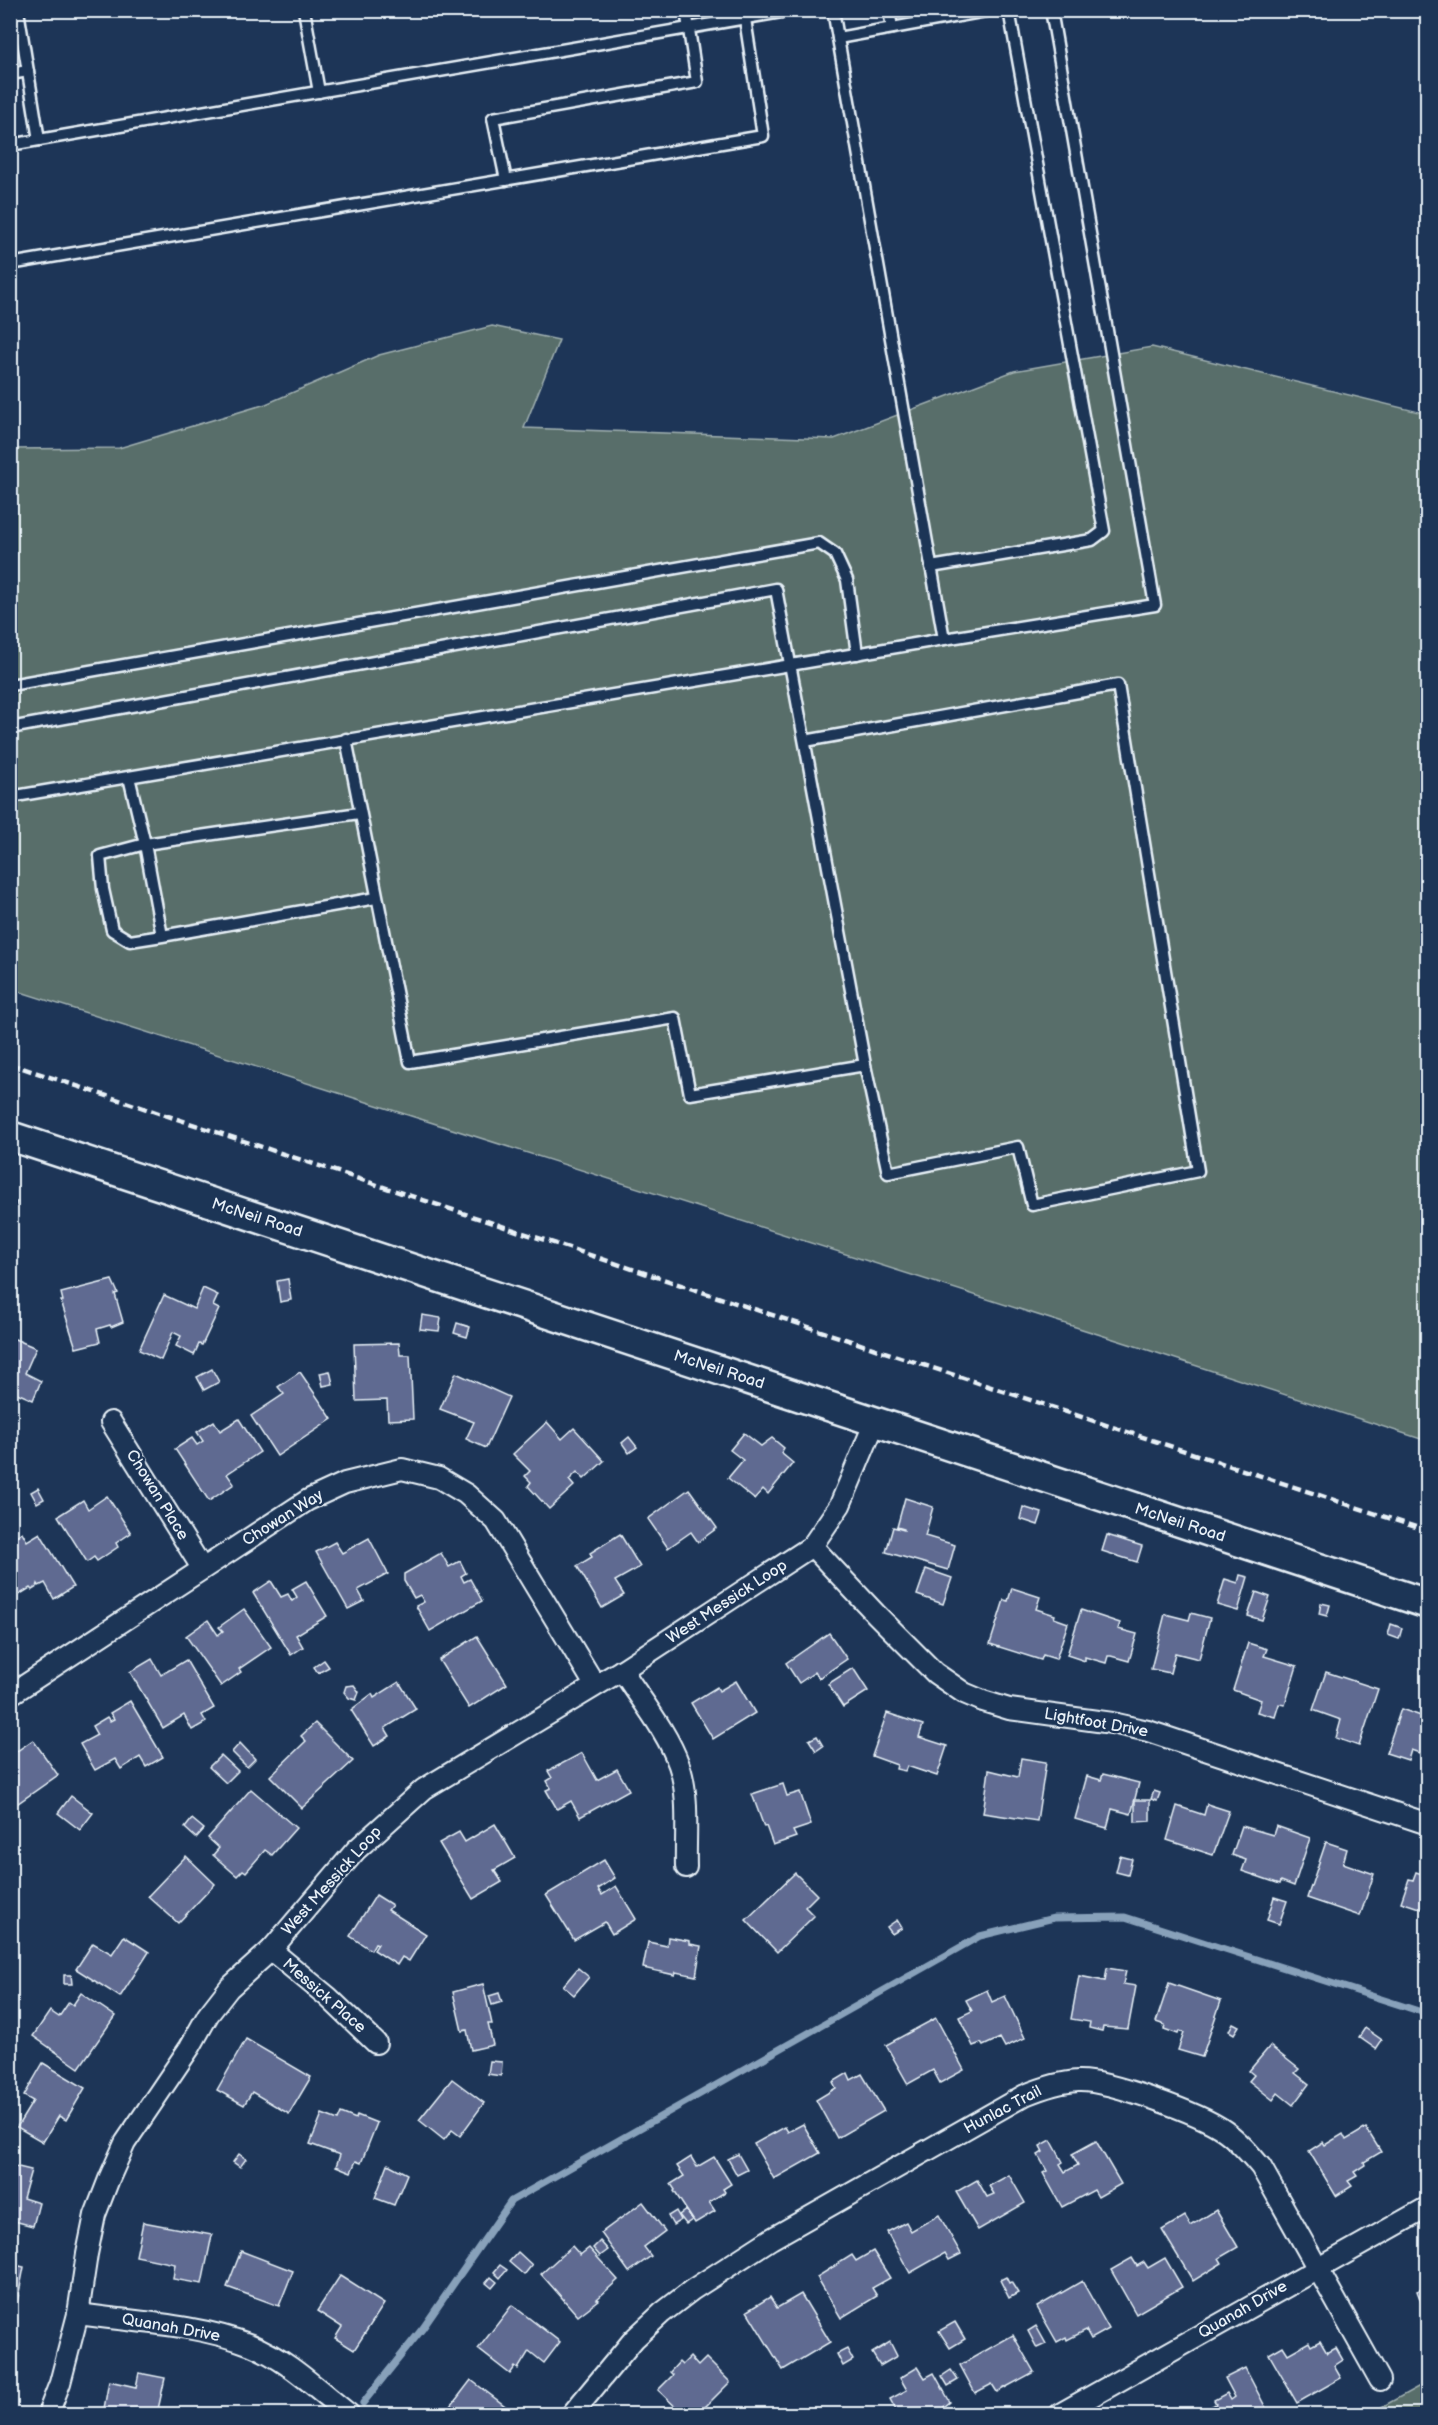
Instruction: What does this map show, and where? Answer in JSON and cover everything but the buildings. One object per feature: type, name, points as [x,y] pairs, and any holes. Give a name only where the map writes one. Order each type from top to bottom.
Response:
[{"type":"main road","name":"McNeil Road","points":[[10,1136],[1428,1604]]},
{"type":"street","name":"Chowan Place","points":[[111,1422],[202,1568]]},
{"type":"street","name":"West Messick Loop","points":[[48,2415],[60,2383],[78,2314],[95,2215],[126,2143],[190,2047],[208,2015],[229,1988],[271,1950],[356,1850],[424,1789],[622,1670],[812,1546],[840,1505],[875,1422]]},
{"type":"street","name":"Chowan Way","points":[[10,1695],[308,1500],[339,1485],[402,1469],[439,1478],[466,1494],[496,1521],[596,1685]]},
{"type":"street","name":"Lightfoot Drive","points":[[812,1546],[935,1673],[964,1693],[1009,1709],[1112,1723],[1148,1731],[1428,1824]]},
{"type":"street","points":[[622,1670],[669,1744],[680,1766],[684,1790],[686,1867]]},
{"type":"street","name":"Messick Place","points":[[271,1950],[328,1997],[376,2043]]},
{"type":"street","name":"Hunlac Trail","points":[[572,2415],[634,2338],[692,2290],[771,2239],[1024,2095],[1050,2085],[1077,2081],[1103,2083],[1206,2120],[1225,2131],[1242,2145],[1261,2167],[1380,2380]]},
{"type":"street","name":"Quanah Drive","points":[[1060,2415],[1316,2268],[1428,2207]]},
{"type":"street","name":"Quanah Drive","points":[[78,2314],[209,2332],[252,2346],[290,2367],[349,2415]]},
{"type":"lane","points":[[18,10],[39,140]]},
{"type":"lane","points":[[304,10],[319,92]]},
{"type":"lane","points":[[506,180],[493,118],[697,82],[686,10]]},
{"type":"lane","points":[[10,145],[793,10]]},
{"type":"lane","points":[[833,10],[944,639]]},
{"type":"lane","points":[[889,10],[892,28]]},
{"type":"lane","points":[[838,38],[991,10]]},
{"type":"lane","points":[[931,567],[1092,540],[1104,531],[1009,10]]},
{"type":"lane","points":[[11,797],[1155,605],[1051,10]]},
{"type":"lane","points":[[10,264],[763,136],[745,19]]},
{"type":"lane","points":[[10,74],[28,71]]},
{"type":"lane","points":[[10,685],[819,543],[835,554],[847,580],[857,654]]},
{"type":"lane","points":[[10,728],[776,589],[865,1065],[888,1173],[1018,1147],[1032,1205],[1198,1171],[1118,685],[806,741]]},
{"type":"lane","points":[[346,739],[410,1062],[675,1018],[690,1094],[865,1065]]},
{"type":"lane","points":[[129,777],[145,844],[162,936]]},
{"type":"lane","points":[[359,813],[145,844],[100,856],[103,890],[112,930],[130,941],[376,898]]},
{"type":"green space","points":[[492,326],[559,340],[524,428],[834,439],[1014,371],[1152,347],[1427,414],[1427,1441],[1148,1350],[11,989],[11,449],[119,448],[266,404],[379,355]]},
{"type":"green space","points":[[1427,2382],[1427,2414],[1369,2414]]},
{"type":"waterway","points":[[363,2403],[423,2328],[511,2201],[980,1936],[1054,1918],[1125,1917],[1428,2014]]},
{"type":"railway","points":[[10,1064],[1428,1531]]}]
